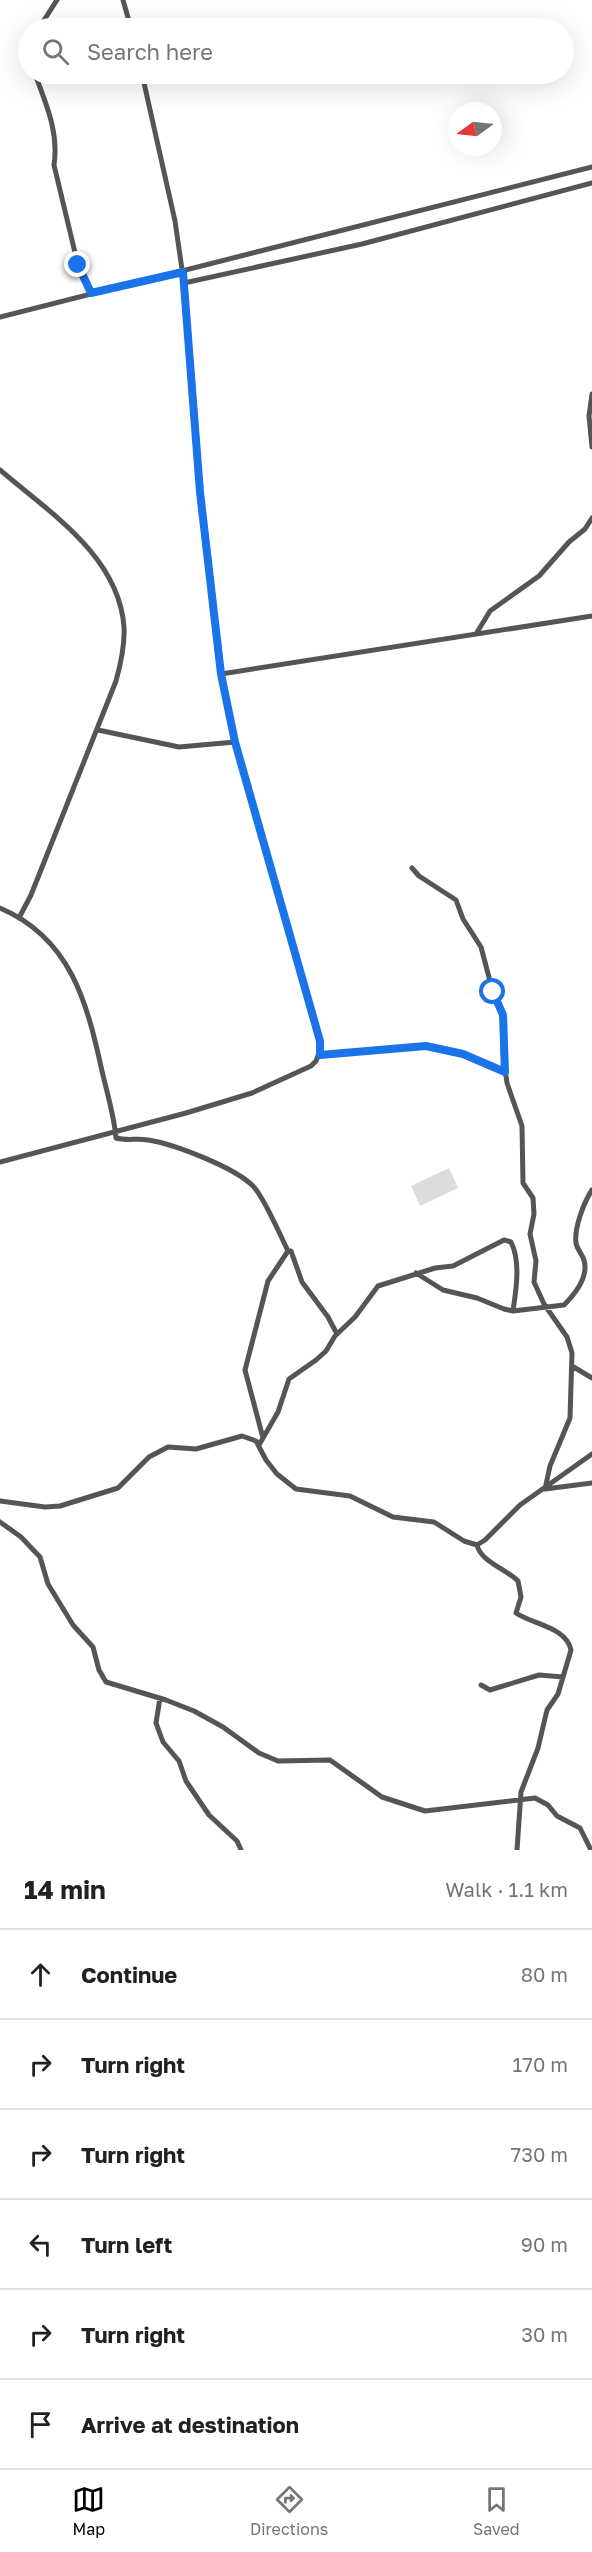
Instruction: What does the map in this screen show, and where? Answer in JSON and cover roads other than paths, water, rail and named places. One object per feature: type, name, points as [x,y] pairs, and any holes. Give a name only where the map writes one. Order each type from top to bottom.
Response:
[{"type":"street","points":[[45,18],[57,0]]},
{"type":"street","points":[[123,0],[128,18]]},
{"type":"street","points":[[39,84],[53,123],[56,149],[54,165],[78,265],[91,293]]},
{"type":"street","points":[[0,1162],[186,1113],[252,1093],[311,1066],[320,1055],[320,1041],[235,742],[221,674],[200,492],[183,272],[144,84]]},
{"type":"street","points":[[0,317],[592,167]]},
{"type":"street","points":[[184,283],[362,244],[592,183]]},
{"type":"street","points":[[592,394],[589,416],[592,447]]},
{"type":"street","points":[[0,470],[82,542],[99,560],[111,580],[120,603],[124,627],[122,657],[116,681],[31,895],[19,918]]},
{"type":"street","points":[[476,634],[490,611],[539,576],[569,542],[585,529],[592,518]]},
{"type":"street","points":[[221,674],[592,616]]},
{"type":"street","points":[[98,730],[179,747],[235,742]]},
{"type":"street","points":[[412,868],[419,876],[455,899],[463,919],[481,947],[495,1000],[503,1015],[505,1072],[509,1092],[522,1126],[523,1183],[533,1197],[534,1214],[530,1234],[537,1261],[534,1282],[547,1308],[567,1337],[572,1353],[570,1418],[550,1466],[545,1489]]},
{"type":"street","points":[[0,908],[19,918],[55,950],[70,969],[81,990],[89,1013],[116,1138],[126,1141],[146,1139],[184,1148],[255,1187],[288,1251],[291,1251],[302,1282],[328,1317],[337,1334]]},
{"type":"street","points":[[320,1055],[426,1046],[463,1054],[505,1072]]},
{"type":"street","points":[[416,1273],[443,1290],[477,1298],[513,1311],[564,1305],[582,1280],[585,1269],[576,1240],[581,1216],[592,1190]]},
{"type":"street","points":[[259,1445],[278,1412],[289,1379],[316,1360],[337,1334],[355,1317],[378,1286],[416,1273],[453,1266],[499,1240],[508,1241],[513,1245],[516,1266],[513,1311]]},
{"type":"street","points":[[263,1438],[246,1381],[245,1370],[268,1281],[288,1251]]},
{"type":"street","points":[[572,1366],[592,1378]]},
{"type":"street","points":[[0,1501],[45,1507],[60,1506],[118,1488],[149,1457],[168,1448],[196,1449],[243,1436],[252,1438],[259,1445],[277,1474],[296,1489],[341,1494],[393,1516],[434,1522],[464,1542],[477,1545],[520,1505],[592,1454]]},
{"type":"street","points":[[545,1489],[592,1483]]},
{"type":"street","points":[[0,1522],[21,1537],[40,1557],[48,1584],[61,1608],[79,1633],[93,1647],[102,1679],[111,1684],[160,1698],[214,1721],[269,1758],[282,1762],[330,1760],[382,1797],[425,1811],[436,1812],[535,1798],[545,1802],[557,1816],[577,1825],[591,1850]]},
{"type":"street","points":[[477,1545],[479,1551],[492,1563],[518,1581],[521,1597],[516,1613],[551,1629],[570,1644],[571,1656],[558,1694],[547,1710],[538,1748],[525,1778],[520,1799],[517,1850]]},
{"type":"street","points":[[481,1685],[490,1690],[539,1675],[563,1677]]},
{"type":"street","points":[[160,1698],[156,1723],[163,1742],[179,1761],[186,1781],[209,1815],[237,1841],[241,1850]]}]
